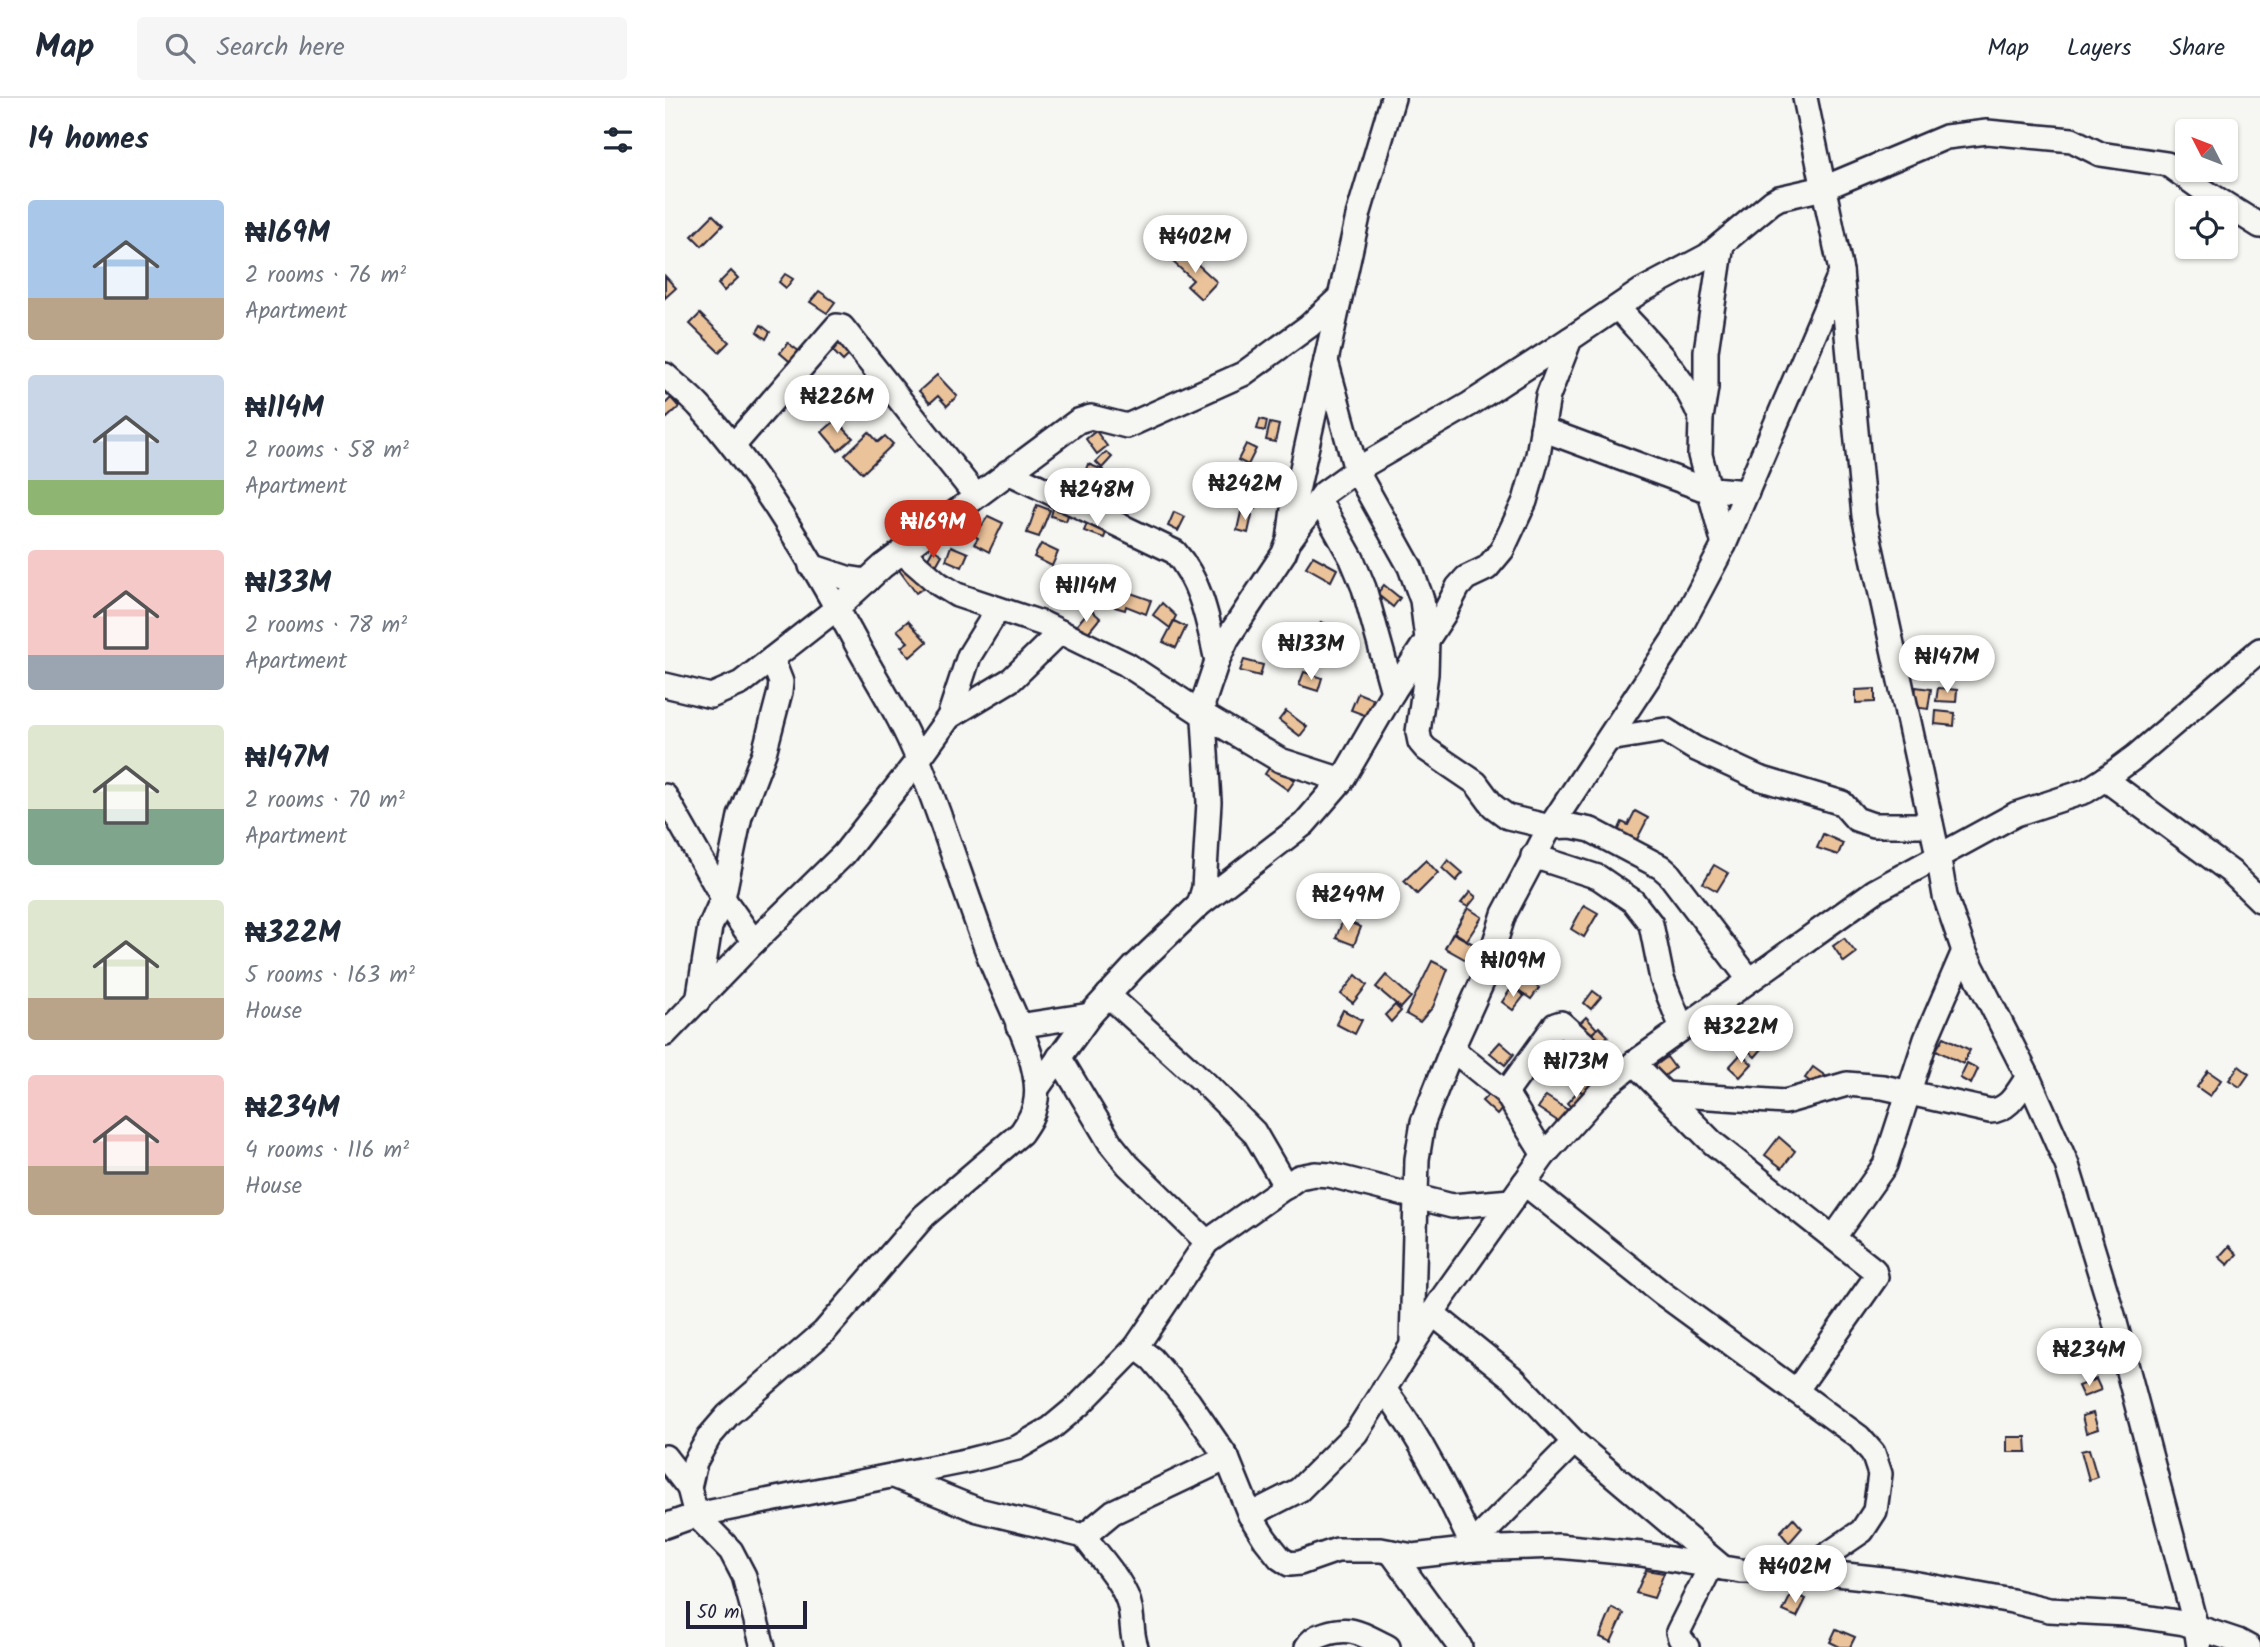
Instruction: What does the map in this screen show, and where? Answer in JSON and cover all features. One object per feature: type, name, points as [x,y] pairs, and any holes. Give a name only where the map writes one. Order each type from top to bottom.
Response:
[{"type":"street","points":[[1199,905],[1204,888],[1209,802],[1203,703],[1227,639],[1284,553],[1289,540],[1293,509],[1325,359],[1359,212],[1393,98]]},
{"type":"street","points":[[1805,98],[1841,271],[1864,516],[1945,896],[1964,951],[2028,1077],[2067,1165],[2113,1315],[2198,1637]]},
{"type":"street","points":[[1289,540],[1324,493],[1356,470],[1470,404],[1641,291],[1707,256],[1779,198],[1823,188],[1946,137],[1987,132],[2072,140],[2100,154],[2167,164],[2260,226]]},
{"type":"street","points":[[1722,244],[1708,339],[1700,455],[1724,545]]},
{"type":"street","points":[[1412,1344],[1417,1159],[1423,1122],[1483,980],[1504,914],[1550,827],[1674,639],[1724,545],[1841,271]]},
{"type":"street","points":[[665,685],[711,695],[741,683],[837,608],[902,552],[1078,421],[1091,417],[1128,426],[1243,374],[1309,326],[1339,298]]},
{"type":"street","points":[[1618,308],[1681,379],[1701,418]]},
{"type":"street","points":[[733,446],[837,326],[842,327],[976,496]]},
{"type":"street","points":[[1038,1087],[1090,1015],[1108,995],[1199,905],[1304,824],[1342,780],[1462,581],[1487,568],[1501,550],[1525,502],[1538,455],[1548,396],[1570,339]]},
{"type":"street","points":[[1325,359],[1356,470],[1410,567],[1422,600],[1427,639],[1426,674],[1418,732],[1420,742],[1426,749],[1476,783],[1493,806],[1508,817],[1550,827],[1571,826],[1591,830],[1661,867],[1749,979]]},
{"type":"street","points":[[665,375],[699,405],[733,446],[837,608],[918,760],[991,961],[1035,1066],[1038,1087],[1033,1112],[1021,1133],[924,1216],[824,1332],[728,1415],[709,1437],[695,1462],[689,1488]]},
{"type":"street","points":[[1542,429],[1709,490],[1747,492]]},
{"type":"street","points":[[1008,472],[1175,552],[1188,567],[1201,592],[1217,661]]},
{"type":"street","points":[[1319,500],[1352,559],[1364,588],[1393,692]]},
{"type":"street","points":[[902,552],[939,584],[957,595],[1061,632],[1126,664],[1280,760],[1342,780]]},
{"type":"street","points":[[811,566],[846,578],[867,581]]},
{"type":"street","points":[[665,1034],[844,854],[918,760],[949,717],[969,656],[998,609]]},
{"type":"street","points":[[949,717],[1011,680],[1061,632]]},
{"type":"street","points":[[1250,1515],[1299,1490],[1356,1433],[1432,1313],[1543,1155],[1574,1120],[1627,1069],[1875,891],[2016,814],[2087,791],[2136,756],[2260,650]]},
{"type":"street","points":[[698,1001],[709,926],[723,898],[740,816],[764,753],[780,692],[781,682],[772,659]]},
{"type":"street","points":[[1609,738],[1665,730],[1693,748],[1759,778],[1842,803],[1856,819],[1873,825],[1931,825]]},
{"type":"street","points":[[2105,779],[2231,873],[2260,900]]},
{"type":"street","points":[[665,796],[723,898],[754,942]]},
{"type":"street","points":[[1533,856],[1598,877],[1633,901],[1651,924],[1662,979],[1682,1028]]},
{"type":"street","points":[[1834,1237],[1885,1165],[1926,1040],[1964,951]]},
{"type":"street","points":[[1108,995],[1255,1132],[1286,1187]]},
{"type":"street","points":[[1018,1026],[1090,1015]]},
{"type":"street","points":[[1506,1093],[1555,1025],[1561,1023],[1665,1094],[1713,1143],[1874,1270],[1876,1277],[1796,1391]]},
{"type":"street","points":[[1452,1049],[1506,1093],[1543,1155]]},
{"type":"street","points":[[1059,1057],[1111,1144],[1128,1165],[1207,1242]]},
{"type":"street","points":[[1665,1094],[1785,1102],[1847,1084],[1883,1087],[1999,1111],[2008,1105],[2028,1077]]},
{"type":"street","points":[[665,1526],[696,1515],[894,1476],[1017,1448],[1050,1429],[1070,1413],[1136,1347],[1207,1242],[1299,1177],[1322,1174],[1452,1206],[1518,1192],[1663,1293],[1859,1437],[1873,1453],[1881,1474],[1875,1511],[1862,1531],[1802,1572]]},
{"type":"street","points":[[1432,1313],[1515,1380],[1574,1442],[1717,1567]]},
{"type":"street","points":[[1136,1347],[1152,1359],[1188,1401],[1227,1458],[1250,1515],[1280,1558],[1289,1564],[1300,1563],[1337,1550],[1391,1552],[1413,1556],[1473,1547],[1558,1546],[1641,1554],[1741,1571],[1802,1572],[1901,1581],[2049,1610],[2125,1614],[2184,1623],[2198,1637],[2238,1641],[2249,1647]]},
{"type":"street","points":[[1384,1389],[1432,1464],[1473,1547]]},
{"type":"street","points":[[1473,1547],[1574,1442]]},
{"type":"street","points":[[665,1457],[689,1488],[696,1515],[731,1551],[744,1576],[763,1647]]},
{"type":"street","points":[[1084,1536],[1113,1511],[1227,1458]]},
{"type":"street","points":[[894,1476],[978,1510],[1084,1536],[1125,1591],[1130,1607],[1131,1635],[1136,1647]]},
{"type":"street","points":[[1391,1552],[1460,1647]]},
{"type":"street","points":[[1687,1647],[1678,1632],[1717,1567]]},
{"type":"street","points":[[1307,1647],[1320,1636],[1342,1628],[1353,1630],[1388,1647]]},
{"type":"building","points":[[713,215],[723,225],[702,246],[692,236]]},
{"type":"building","points":[[1183,251],[1217,282],[1201,299],[1187,286],[1193,280],[1173,262]]},
{"type":"building","points":[[731,271],[738,278],[724,291],[718,284]]},
{"type":"building","points":[[785,274],[793,279],[786,288],[779,282]]},
{"type":"building","points":[[665,276],[676,288],[665,298]]},
{"type":"building","points":[[819,291],[835,302],[827,313],[810,302]]},
{"type":"building","points":[[700,314],[729,342],[719,352],[690,324]]},
{"type":"building","points":[[761,325],[770,332],[766,339],[757,332]]},
{"type":"building","points":[[842,335],[855,349],[843,361],[829,347]]},
{"type":"building","points":[[788,343],[804,355],[795,366],[780,353]]},
{"type":"building","points":[[937,375],[957,396],[947,406],[938,396],[930,403],[919,391]]},
{"type":"building","points":[[831,380],[845,396],[829,410],[814,393]]},
{"type":"building","points":[[671,398],[679,407],[667,418],[665,404]]},
{"type":"building","points":[[1260,419],[1267,421],[1265,431],[1257,429]]},
{"type":"building","points":[[836,420],[853,438],[838,451],[822,432]]},
{"type":"building","points":[[1270,423],[1279,425],[1275,442],[1266,440]]},
{"type":"building","points":[[1096,431],[1107,446],[1097,454],[1086,439]]},
{"type":"building","points":[[869,432],[878,442],[885,436],[893,444],[863,473],[845,455]]},
{"type":"building","points":[[1246,444],[1256,449],[1248,465],[1238,460]]},
{"type":"building","points":[[1106,452],[1112,457],[1102,468],[1096,462]]},
{"type":"building","points":[[1088,464],[1103,470],[1097,483],[1083,477]]},
{"type":"building","points":[[1251,497],[1260,500],[1256,509],[1247,505]]},
{"type":"building","points":[[1037,505],[1050,510],[1039,537],[1027,533]]},
{"type":"building","points":[[1054,505],[1070,510],[1066,521],[1051,516]]},
{"type":"building","points":[[1174,512],[1185,517],[1178,531],[1168,526]]},
{"type":"building","points":[[1241,512],[1252,515],[1248,533],[1237,530]]},
{"type":"building","points":[[988,516],[1003,523],[989,552],[974,544],[978,538],[975,536]]},
{"type":"building","points":[[1089,518],[1109,525],[1104,538],[1084,531]]},
{"type":"building","points":[[1041,544],[1058,552],[1052,566],[1034,557]]},
{"type":"building","points":[[951,546],[968,553],[962,567],[946,560]]},
{"type":"building","points":[[933,549],[942,555],[933,571],[924,565]]},
{"type":"building","points":[[1313,556],[1337,569],[1331,581],[1306,567]]},
{"type":"building","points":[[910,562],[927,586],[916,593],[899,570]]},
{"type":"building","points":[[1384,585],[1400,598],[1393,607],[1377,594]]},
{"type":"building","points":[[1122,590],[1151,600],[1146,614],[1126,606],[1125,610],[1115,607]]},
{"type":"building","points":[[1162,603],[1176,616],[1170,628],[1153,615]]},
{"type":"building","points":[[1090,609],[1100,618],[1083,639],[1072,631]]},
{"type":"building","points":[[908,621],[927,642],[910,657],[901,647],[908,642],[897,630]]},
{"type":"building","points":[[1174,621],[1186,627],[1176,648],[1163,642]]},
{"type":"building","points":[[1321,622],[1347,632],[1342,644],[1332,641],[1328,652],[1312,645]]},
{"type":"building","points":[[1244,660],[1263,665],[1260,676],[1240,671]]},
{"type":"building","points":[[1304,672],[1322,678],[1318,691],[1299,685]]},
{"type":"building","points":[[1916,687],[1931,689],[1928,709],[1913,707]]},
{"type":"building","points":[[1938,688],[1957,690],[1956,702],[1936,701]]},
{"type":"building","points":[[1875,689],[1875,702],[1856,703],[1856,690]]},
{"type":"building","points":[[1358,693],[1373,699],[1367,716],[1351,710]]},
{"type":"building","points":[[1286,711],[1307,727],[1300,736],[1279,720]]},
{"type":"building","points":[[1936,711],[1955,713],[1954,726],[1935,724]]},
{"type":"building","points":[[1271,765],[1295,780],[1288,790],[1265,774]]},
{"type":"building","points":[[1635,811],[1648,818],[1633,847],[1615,838],[1622,822],[1628,825]]},
{"type":"building","points":[[1823,834],[1843,843],[1838,855],[1817,848]]},
{"type":"building","points":[[1426,860],[1438,873],[1417,894],[1404,881]]},
{"type":"building","points":[[1448,860],[1463,873],[1456,881],[1442,868]]},
{"type":"building","points":[[1714,865],[1728,873],[1717,891],[1703,883]]},
{"type":"building","points":[[1470,892],[1476,897],[1468,907],[1461,903]]},
{"type":"building","points":[[1584,905],[1598,913],[1584,937],[1571,929]]},
{"type":"building","points":[[1468,908],[1482,917],[1467,940],[1454,932]]},
{"type":"building","points":[[1343,920],[1361,927],[1354,945],[1336,938]]},
{"type":"building","points":[[1453,933],[1486,951],[1477,966],[1445,948]]},
{"type":"building","points":[[1844,938],[1856,953],[1844,962],[1833,946]]},
{"type":"building","points":[[1507,946],[1520,953],[1512,967],[1499,960]]},
{"type":"building","points":[[1432,961],[1448,969],[1433,1007],[1420,1022],[1406,1014]]},
{"type":"building","points":[[1539,966],[1548,971],[1542,981],[1533,975]]},
{"type":"building","points":[[1518,973],[1539,988],[1531,999],[1510,984]]},
{"type":"building","points":[[1356,975],[1367,985],[1353,1003],[1341,994]]},
{"type":"building","points":[[1386,975],[1411,997],[1401,1008],[1376,987]]},
{"type":"building","points":[[1512,987],[1524,996],[1513,1010],[1502,1002]]},
{"type":"building","points":[[1593,991],[1601,997],[1591,1009],[1584,1003]]},
{"type":"building","points":[[1395,1005],[1401,1011],[1391,1022],[1385,1015]]},
{"type":"building","points":[[1343,1010],[1362,1020],[1355,1034],[1336,1024]]},
{"type":"building","points":[[1586,1017],[1597,1029],[1589,1036],[1578,1025]]},
{"type":"building","points":[[1599,1027],[1608,1036],[1595,1048],[1586,1039]]},
{"type":"building","points":[[1754,1028],[1769,1041],[1755,1057],[1741,1044]]},
{"type":"building","points":[[1944,1037],[1970,1050],[1963,1064],[1936,1050]]},
{"type":"building","points":[[1500,1042],[1514,1054],[1505,1065],[1490,1053]]},
{"type":"building","points":[[1741,1054],[1752,1064],[1740,1077],[1729,1067]]},
{"type":"building","points":[[1667,1057],[1675,1068],[1659,1080],[1651,1069]]},
{"type":"building","points":[[1967,1063],[1978,1069],[1971,1084],[1960,1078]]},
{"type":"building","points":[[1571,1064],[1595,1086],[1586,1096],[1562,1074]]},
{"type":"building","points":[[2239,1066],[2249,1074],[2240,1087],[2229,1080]]},
{"type":"building","points":[[1813,1067],[1827,1077],[1819,1088],[1805,1078]]},
{"type":"building","points":[[2208,1071],[2221,1080],[2210,1096],[2197,1087]]},
{"type":"building","points":[[1493,1090],[1507,1103],[1497,1115],[1482,1101]]},
{"type":"building","points":[[1579,1090],[1586,1096],[1574,1110],[1567,1103]]},
{"type":"building","points":[[1546,1096],[1571,1112],[1562,1124],[1538,1108]]},
{"type":"building","points":[[1779,1137],[1795,1151],[1782,1168],[1765,1155]]},
{"type":"building","points":[[2229,1246],[2237,1254],[2228,1265],[2219,1257]]},
{"type":"building","points":[[2096,1379],[2101,1390],[2083,1397],[2078,1386]]},
{"type":"building","points":[[2093,1413],[2098,1429],[2086,1433],[2082,1416]]},
{"type":"building","points":[[2007,1437],[2026,1437],[2027,1452],[2007,1452]]},
{"type":"building","points":[[2089,1449],[2097,1477],[2089,1480],[2081,1451]]},
{"type":"building","points":[[1793,1518],[1802,1528],[1789,1543],[1780,1532]]},
{"type":"building","points":[[1646,1570],[1664,1573],[1654,1598],[1636,1593]]},
{"type":"building","points":[[1792,1593],[1806,1599],[1797,1617],[1783,1611]]},
{"type":"building","points":[[1612,1608],[1624,1614],[1611,1642],[1600,1637]]},
{"type":"building","points":[[1836,1629],[1855,1637],[1850,1647],[1840,1647],[1830,1642]]}]
